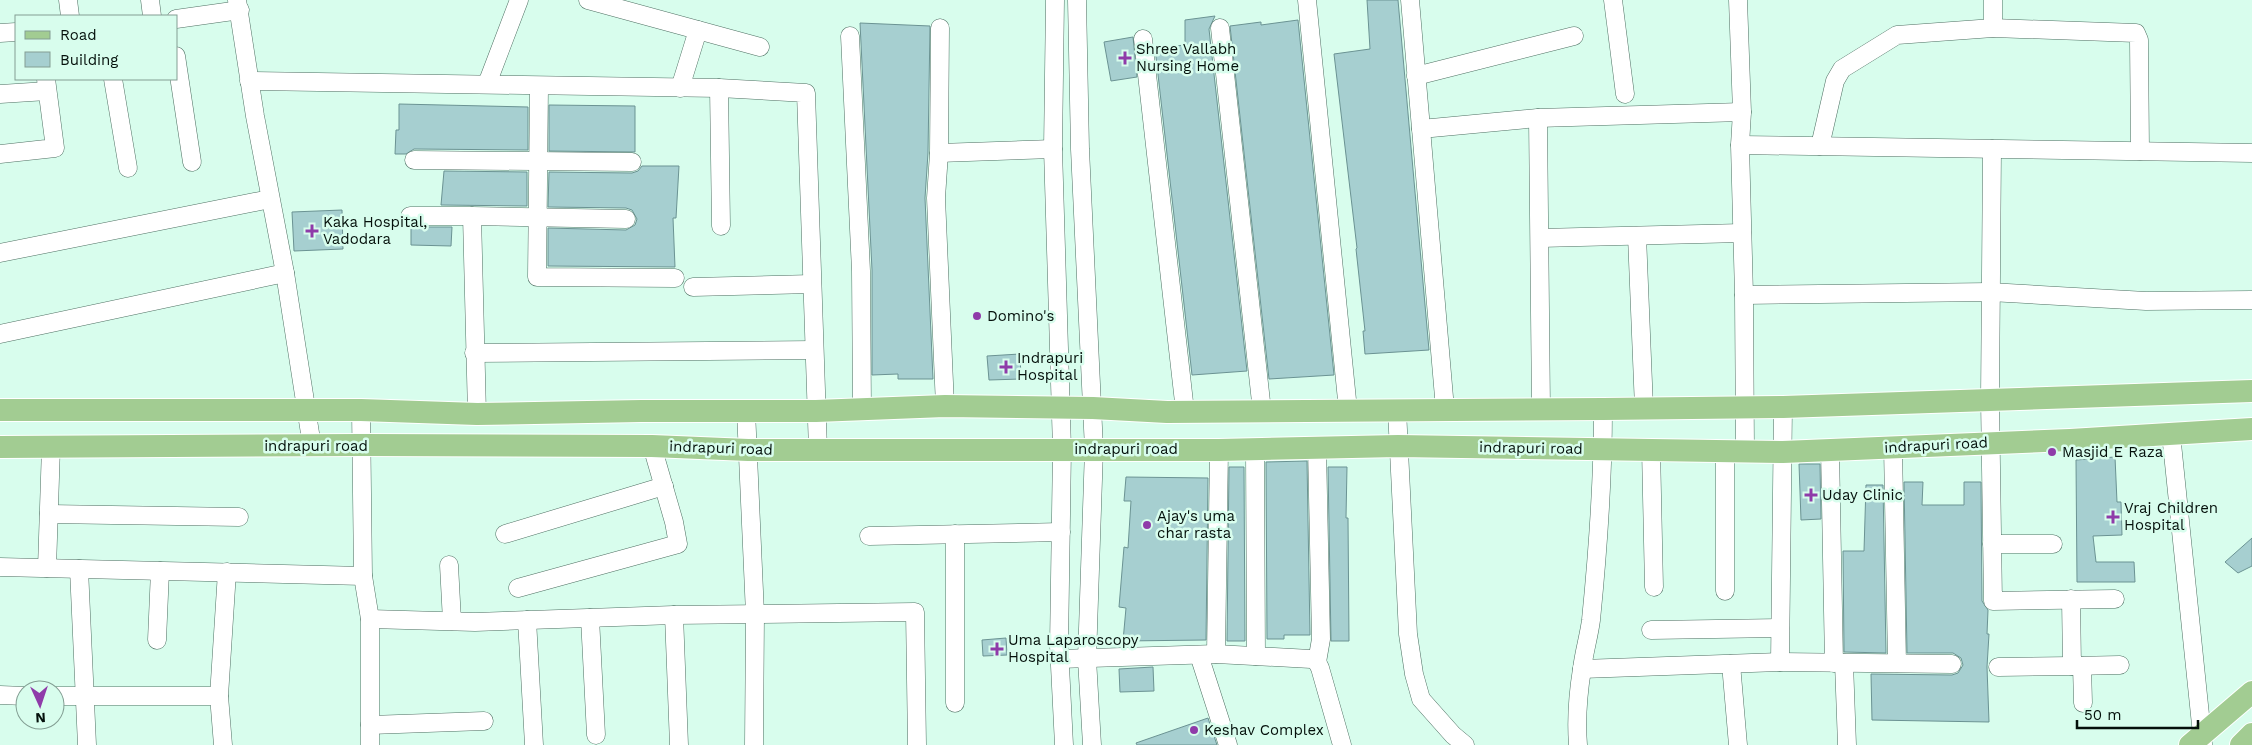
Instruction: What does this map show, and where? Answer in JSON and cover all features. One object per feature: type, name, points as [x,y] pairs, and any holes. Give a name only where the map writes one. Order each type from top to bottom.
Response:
[{"type":"main road","points":[[0,410],[361,410],[477,414],[816,410],[945,406],[1185,411],[1602,409],[1783,407],[2252,392]]},
{"type":"main road","name":"indrapuri road","points":[[0,447],[362,445],[652,446],[748,450],[1219,450],[1398,446],[1782,452],[2171,434],[2252,428]]},
{"type":"main road","points":[[2198,742],[2252,692]]},
{"type":"main road","points":[[2240,745],[2252,734]]},
{"type":"street","points":[[68,0],[70,15]]},
{"type":"street","points":[[150,0],[152,15]]},
{"type":"street","points":[[488,84],[519,0]]},
{"type":"street","points":[[588,0],[760,47]]},
{"type":"street","points":[[1055,0],[1053,149],[1062,408],[1059,659],[1064,745]]},
{"type":"street","points":[[1077,0],[1080,149],[1094,449],[1087,660],[1092,745]]},
{"type":"street","points":[[1307,0],[1348,410]]},
{"type":"street","points":[[1410,0],[1445,409]]},
{"type":"street","points":[[1613,0],[1625,94]]},
{"type":"street","points":[[1726,591],[1735,451],[1745,407],[1740,145],[1742,112],[1738,0]]},
{"type":"street","points":[[1993,0],[1993,28]]},
{"type":"street","points":[[178,19],[238,5],[249,81],[285,273],[312,446]]},
{"type":"street","points":[[940,28],[939,152],[936,198],[945,406]]},
{"type":"street","points":[[1220,28],[1262,411]]},
{"type":"street","points":[[1820,146],[1835,81],[1842,69],[1849,64],[1897,35],[1993,28],[2136,33],[2139,40],[2140,152]]},
{"type":"street","points":[[680,88],[698,30]]},
{"type":"street","points":[[0,33],[15,32]]},
{"type":"street","points":[[850,36],[861,271],[862,409]]},
{"type":"street","points":[[1416,76],[1574,36]]},
{"type":"street","points":[[1143,38],[1185,411]]},
{"type":"street","points":[[178,69],[192,162]]},
{"type":"street","points":[[113,80],[128,168]]},
{"type":"street","points":[[249,81],[488,84],[539,87],[719,88],[806,93],[818,450]]},
{"type":"street","points":[[0,94],[47,85],[55,148],[0,154]]},
{"type":"street","points":[[539,87],[537,277],[675,278]]},
{"type":"street","points":[[719,88],[721,226]]},
{"type":"street","points":[[1421,129],[1538,118],[1742,112]]},
{"type":"street","points":[[1538,118],[1541,409]]},
{"type":"street","points":[[1740,145],[2252,153]]},
{"type":"street","points":[[939,152],[1053,149]]},
{"type":"street","points":[[1992,149],[1990,443],[1993,601],[2115,599]]},
{"type":"street","points":[[414,160],[632,162]]},
{"type":"street","points":[[0,253],[270,199]]},
{"type":"street","points":[[410,216],[626,219]]},
{"type":"street","points":[[472,216],[477,414]]},
{"type":"street","points":[[1540,238],[1742,233]]},
{"type":"street","points":[[1637,236],[1644,408]]},
{"type":"street","points":[[0,334],[285,273]]},
{"type":"street","points":[[693,287],[812,284]]},
{"type":"street","points":[[1744,295],[1990,292],[2146,301],[2252,300]]},
{"type":"street","points":[[474,353],[814,350]]},
{"type":"street","points":[[1780,662],[1783,407]]},
{"type":"street","points":[[1578,745],[1576,723],[1582,669],[1591,622],[1603,449],[1602,409]]},
{"type":"street","points":[[361,410],[363,576],[370,619],[370,745]]},
{"type":"street","points":[[1397,410],[1408,634],[1414,674],[1421,699],[1453,736],[1465,745]]},
{"type":"street","points":[[746,411],[755,614],[754,745]]},
{"type":"street","points":[[2171,434],[2198,742]]},
{"type":"street","points":[[518,588],[678,544],[674,522],[652,446]]},
{"type":"street","points":[[48,568],[51,447]]},
{"type":"street","points":[[1893,447],[1896,663]]},
{"type":"street","points":[[1318,448],[1321,638],[1317,662],[1342,745]]},
{"type":"street","points":[[1255,449],[1256,656]]},
{"type":"street","points":[[1651,449],[1654,587]]},
{"type":"street","points":[[1219,450],[1208,654],[1228,745]]},
{"type":"street","points":[[1830,450],[1839,663],[1847,745]]},
{"type":"street","points":[[505,534],[664,486]]},
{"type":"street","points":[[49,514],[238,517]]},
{"type":"street","points":[[869,536],[1061,532]]},
{"type":"street","points":[[955,534],[955,704]]},
{"type":"street","points":[[1992,544],[2054,544]]},
{"type":"street","points":[[449,565],[452,621]]},
{"type":"street","points":[[0,567],[363,576]]},
{"type":"street","points":[[78,569],[87,745]]},
{"type":"street","points":[[157,640],[160,570]]},
{"type":"street","points":[[223,745],[219,696],[227,572]]},
{"type":"street","points":[[2071,599],[2077,666],[2083,703]]},
{"type":"street","points":[[370,619],[452,621],[674,615],[915,612],[917,745]]},
{"type":"street","points":[[674,615],[679,745]]},
{"type":"street","points":[[590,618],[596,735]]},
{"type":"street","points":[[527,620],[534,745]]},
{"type":"street","points":[[1651,630],[1780,628]]},
{"type":"street","points":[[1059,659],[1087,660],[1208,654],[1311,659],[1317,662]]},
{"type":"street","points":[[1582,669],[1780,662],[1952,664]]},
{"type":"street","points":[[1731,664],[1738,745]]},
{"type":"street","points":[[1998,667],[2120,665]]},
{"type":"street","points":[[0,695],[15,696]]},
{"type":"street","points":[[65,696],[219,696]]},
{"type":"street","points":[[370,725],[484,721]]},
{"type":"building","points":[[1367,0],[1398,0],[1429,350],[1365,354],[1363,331],[1365,331],[1357,248],[1334,54],[1370,49]]},
{"type":"building","points":[[1215,16],[1209,29],[1247,371],[1192,375],[1155,48],[1185,45],[1185,20]]},
{"type":"building","points":[[1298,20],[1334,375],[1269,379],[1230,26],[1261,22],[1261,25]]},
{"type":"building","points":[[860,23],[930,26],[928,153],[925,198],[933,379],[898,379],[898,374],[872,375],[872,270]]},
{"type":"building","points":[[1133,37],[1137,77],[1111,81],[1104,42]]},
{"type":"building","points":[[399,104],[528,107],[528,150],[414,149],[406,154],[395,154],[396,130],[399,130]]},
{"type":"building","points":[[549,105],[635,106],[635,152],[549,151]]},
{"type":"building","points":[[642,166],[679,166],[676,218],[673,218],[675,267],[548,266],[548,228],[626,230],[635,225],[637,219],[632,210],[626,208],[548,207],[549,172],[632,173],[638,171]]},
{"type":"building","points":[[444,171],[527,172],[527,206],[441,205]]},
{"type":"building","points":[[342,210],[343,249],[294,251],[292,212]]},
{"type":"building","points":[[411,227],[452,227],[451,246],[411,245]]},
{"type":"building","points":[[1020,354],[1021,379],[989,380],[987,356]]},
{"type":"building","points":[[2115,457],[2117,502],[2121,502],[2122,535],[2093,536],[2096,562],[2134,562],[2135,582],[2077,582],[2076,460]]},
{"type":"building","points":[[1307,461],[1310,635],[1284,635],[1284,639],[1267,639],[1266,462]]},
{"type":"building","points":[[1799,464],[1820,464],[1821,519],[1801,520]]},
{"type":"building","points":[[1229,467],[1244,467],[1245,641],[1227,641]]},
{"type":"building","points":[[1328,467],[1347,467],[1346,518],[1348,518],[1349,641],[1331,641]]},
{"type":"building","points":[[1126,477],[1208,478],[1206,640],[1123,641],[1126,608],[1119,607],[1124,547],[1128,548],[1131,501],[1124,501]]},
{"type":"building","points":[[1904,482],[1923,482],[1922,505],[1964,505],[1964,482],[1981,482],[1982,601],[1988,610],[1987,667],[1989,722],[1872,720],[1871,674],[1952,675],[1958,673],[1963,665],[1961,658],[1953,653],[1907,653]]},
{"type":"building","points":[[1866,485],[1883,485],[1886,653],[1844,652],[1843,551],[1864,551]]},
{"type":"building","points":[[2252,538],[2252,566],[2238,573],[2225,562]]},
{"type":"building","points":[[1006,638],[1007,655],[983,656],[982,640]]},
{"type":"building","points":[[1153,667],[1154,691],[1120,692],[1119,669]]},
{"type":"building","name":"Keshav Complex","points":[[1208,718],[1217,745],[1137,745],[1136,743]]},
{"type":"place","name":"Shree Vallabh Nursing Home","points":[[1125,58]]},
{"type":"place","name":"Kaka Hospital, Vadodara","points":[[312,231]]},
{"type":"place","name":"Domino's","points":[[977,316]]},
{"type":"place","name":"Indrapuri Hospital","points":[[1006,367]]},
{"type":"place","name":"Masjid E Raza","points":[[2052,452]]},
{"type":"place","name":"Uday Clinic","points":[[1811,495]]},
{"type":"place","name":"Vraj Children Hospital","points":[[2113,517]]},
{"type":"place","name":"Ajay's uma char rasta","points":[[1147,525]]},
{"type":"place","name":"Uma Laparoscopy Hospital","points":[[997,649]]},
{"type":"place","name":"Keshav Complex","points":[[1194,730]]}]
